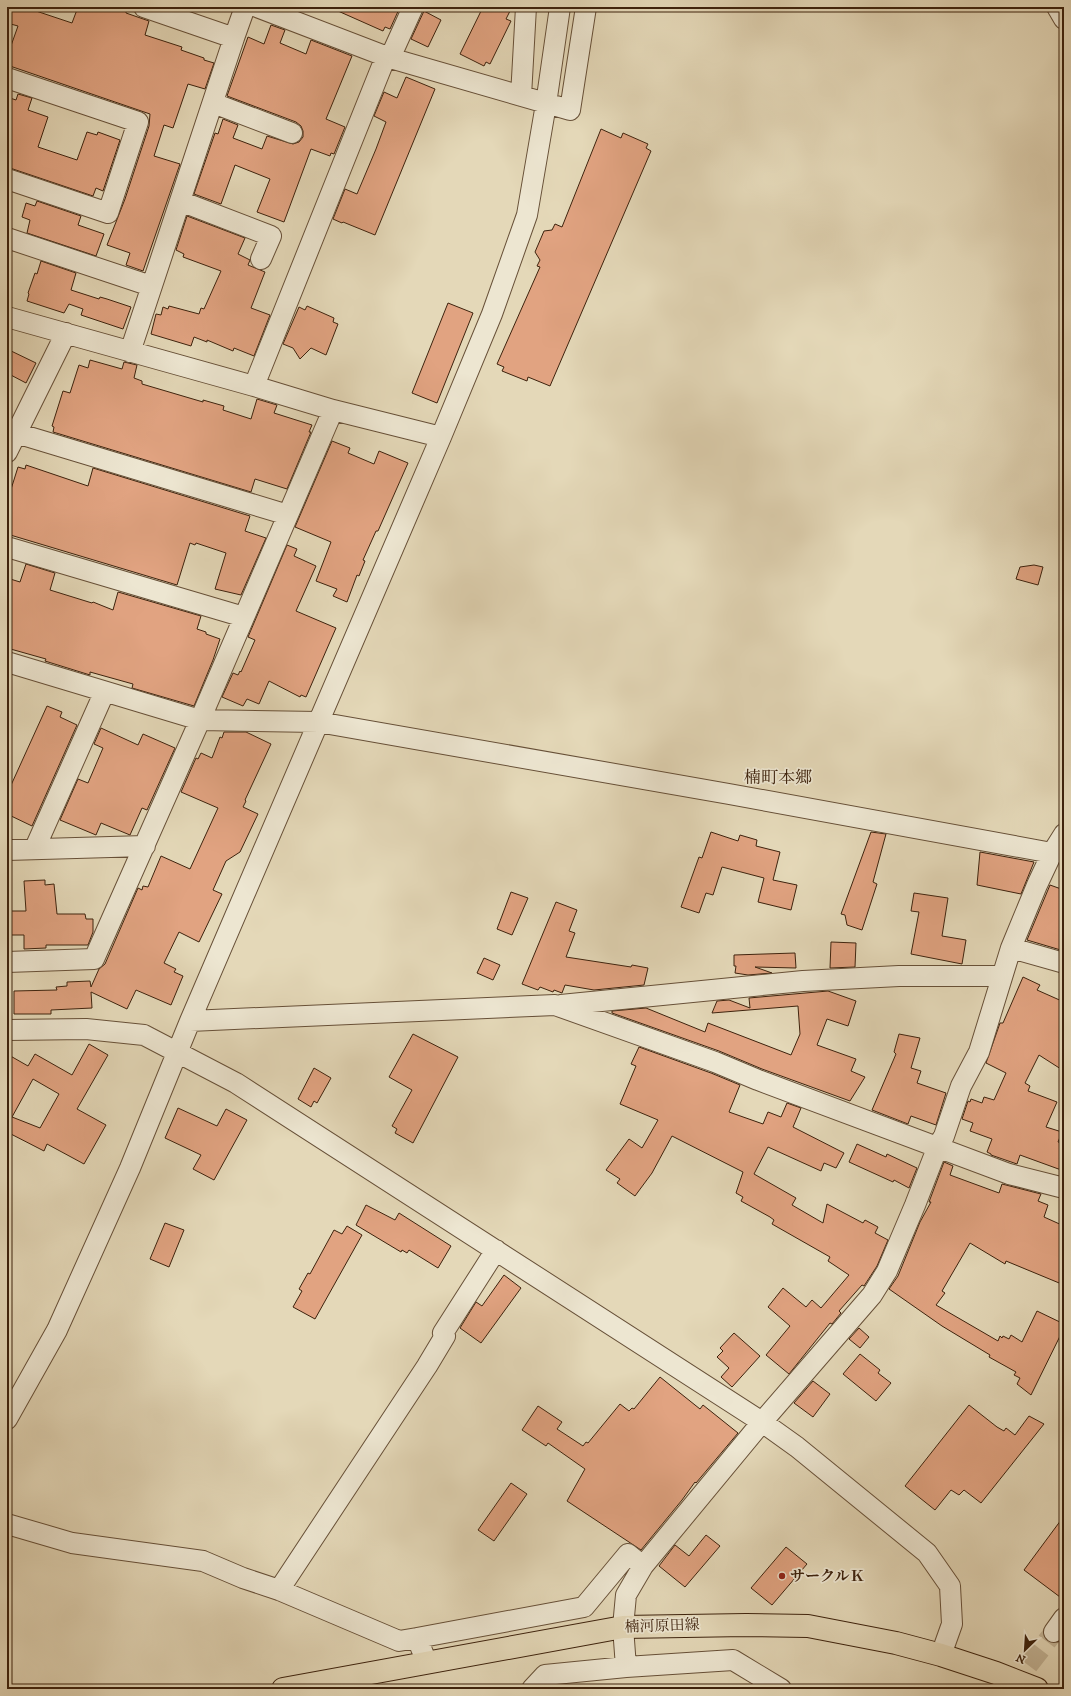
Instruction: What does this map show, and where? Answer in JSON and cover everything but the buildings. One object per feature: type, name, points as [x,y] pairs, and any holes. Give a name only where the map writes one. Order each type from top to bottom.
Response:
[{"type":"main road","name":"楠河原田線","points":[[283,1689],[623,1627],[746,1624],[808,1626],[896,1643],[941,1655],[996,1673],[1037,1689]]},
{"type":"street","points":[[144,7],[186,14],[234,38]]},
{"type":"street","points":[[130,352],[245,7]]},
{"type":"street","points":[[257,7],[388,57],[570,110],[586,7]]},
{"type":"street","points":[[254,386],[388,57],[413,7]]},
{"type":"street","points":[[522,96],[526,7]]},
{"type":"street","points":[[7,1419],[57,1330],[130,1168],[190,1021],[441,437],[492,314],[527,215],[546,104],[560,7]]},
{"type":"street","points":[[1057,7],[1064,19]]},
{"type":"street","points":[[7,78],[138,122],[108,213],[7,179]]},
{"type":"street","points":[[212,103],[292,133]]},
{"type":"street","points":[[180,201],[271,236],[261,259]]},
{"type":"street","points":[[7,238],[151,286]]},
{"type":"street","points":[[7,317],[254,386],[333,410],[441,437]]},
{"type":"street","points":[[7,452],[66,333]]},
{"type":"street","points":[[7,962],[94,959],[200,720],[333,410]]},
{"type":"street","points":[[16,433],[288,515]]},
{"type":"street","points":[[7,547],[244,617]]},
{"type":"street","points":[[8,664],[200,720],[318,722],[721,792],[1060,841],[1011,948],[979,1052],[961,1086],[944,1136],[938,1146],[915,1206],[887,1271],[872,1295],[762,1422],[643,1566],[626,1595],[623,1627],[626,1667]]},
{"type":"street","points":[[35,848],[104,692]]},
{"type":"street","points":[[7,850],[145,846]]},
{"type":"street","points":[[1011,948],[1064,963]]},
{"type":"street","points":[[190,1021],[554,1006],[803,981],[899,976],[1002,976]]},
{"type":"street","points":[[554,1006],[715,1062],[758,1080],[938,1146],[1009,1174],[1064,1188]]},
{"type":"street","points":[[7,1030],[86,1029],[144,1035],[178,1052],[236,1083],[762,1422],[797,1447],[927,1553],[950,1586],[952,1624],[941,1655]]},
{"type":"street","points":[[279,1590],[427,1366],[445,1336],[443,1333],[496,1250]]},
{"type":"street","points":[[7,1524],[72,1543],[203,1561],[243,1578],[279,1590],[399,1641],[584,1607],[628,1554],[643,1566]]},
{"type":"street","points":[[417,1638],[427,1663]]},
{"type":"street","points":[[532,1689],[545,1675],[626,1667],[733,1660],[781,1689]]},
{"type":"tunnel","points":[[1010,1689],[1054,1632]]},
{"type":"place","name":"サークルＫ","points":[[782,1576]]},
{"type":"district","name":"楠町本郷","points":[[778,778]]}]
